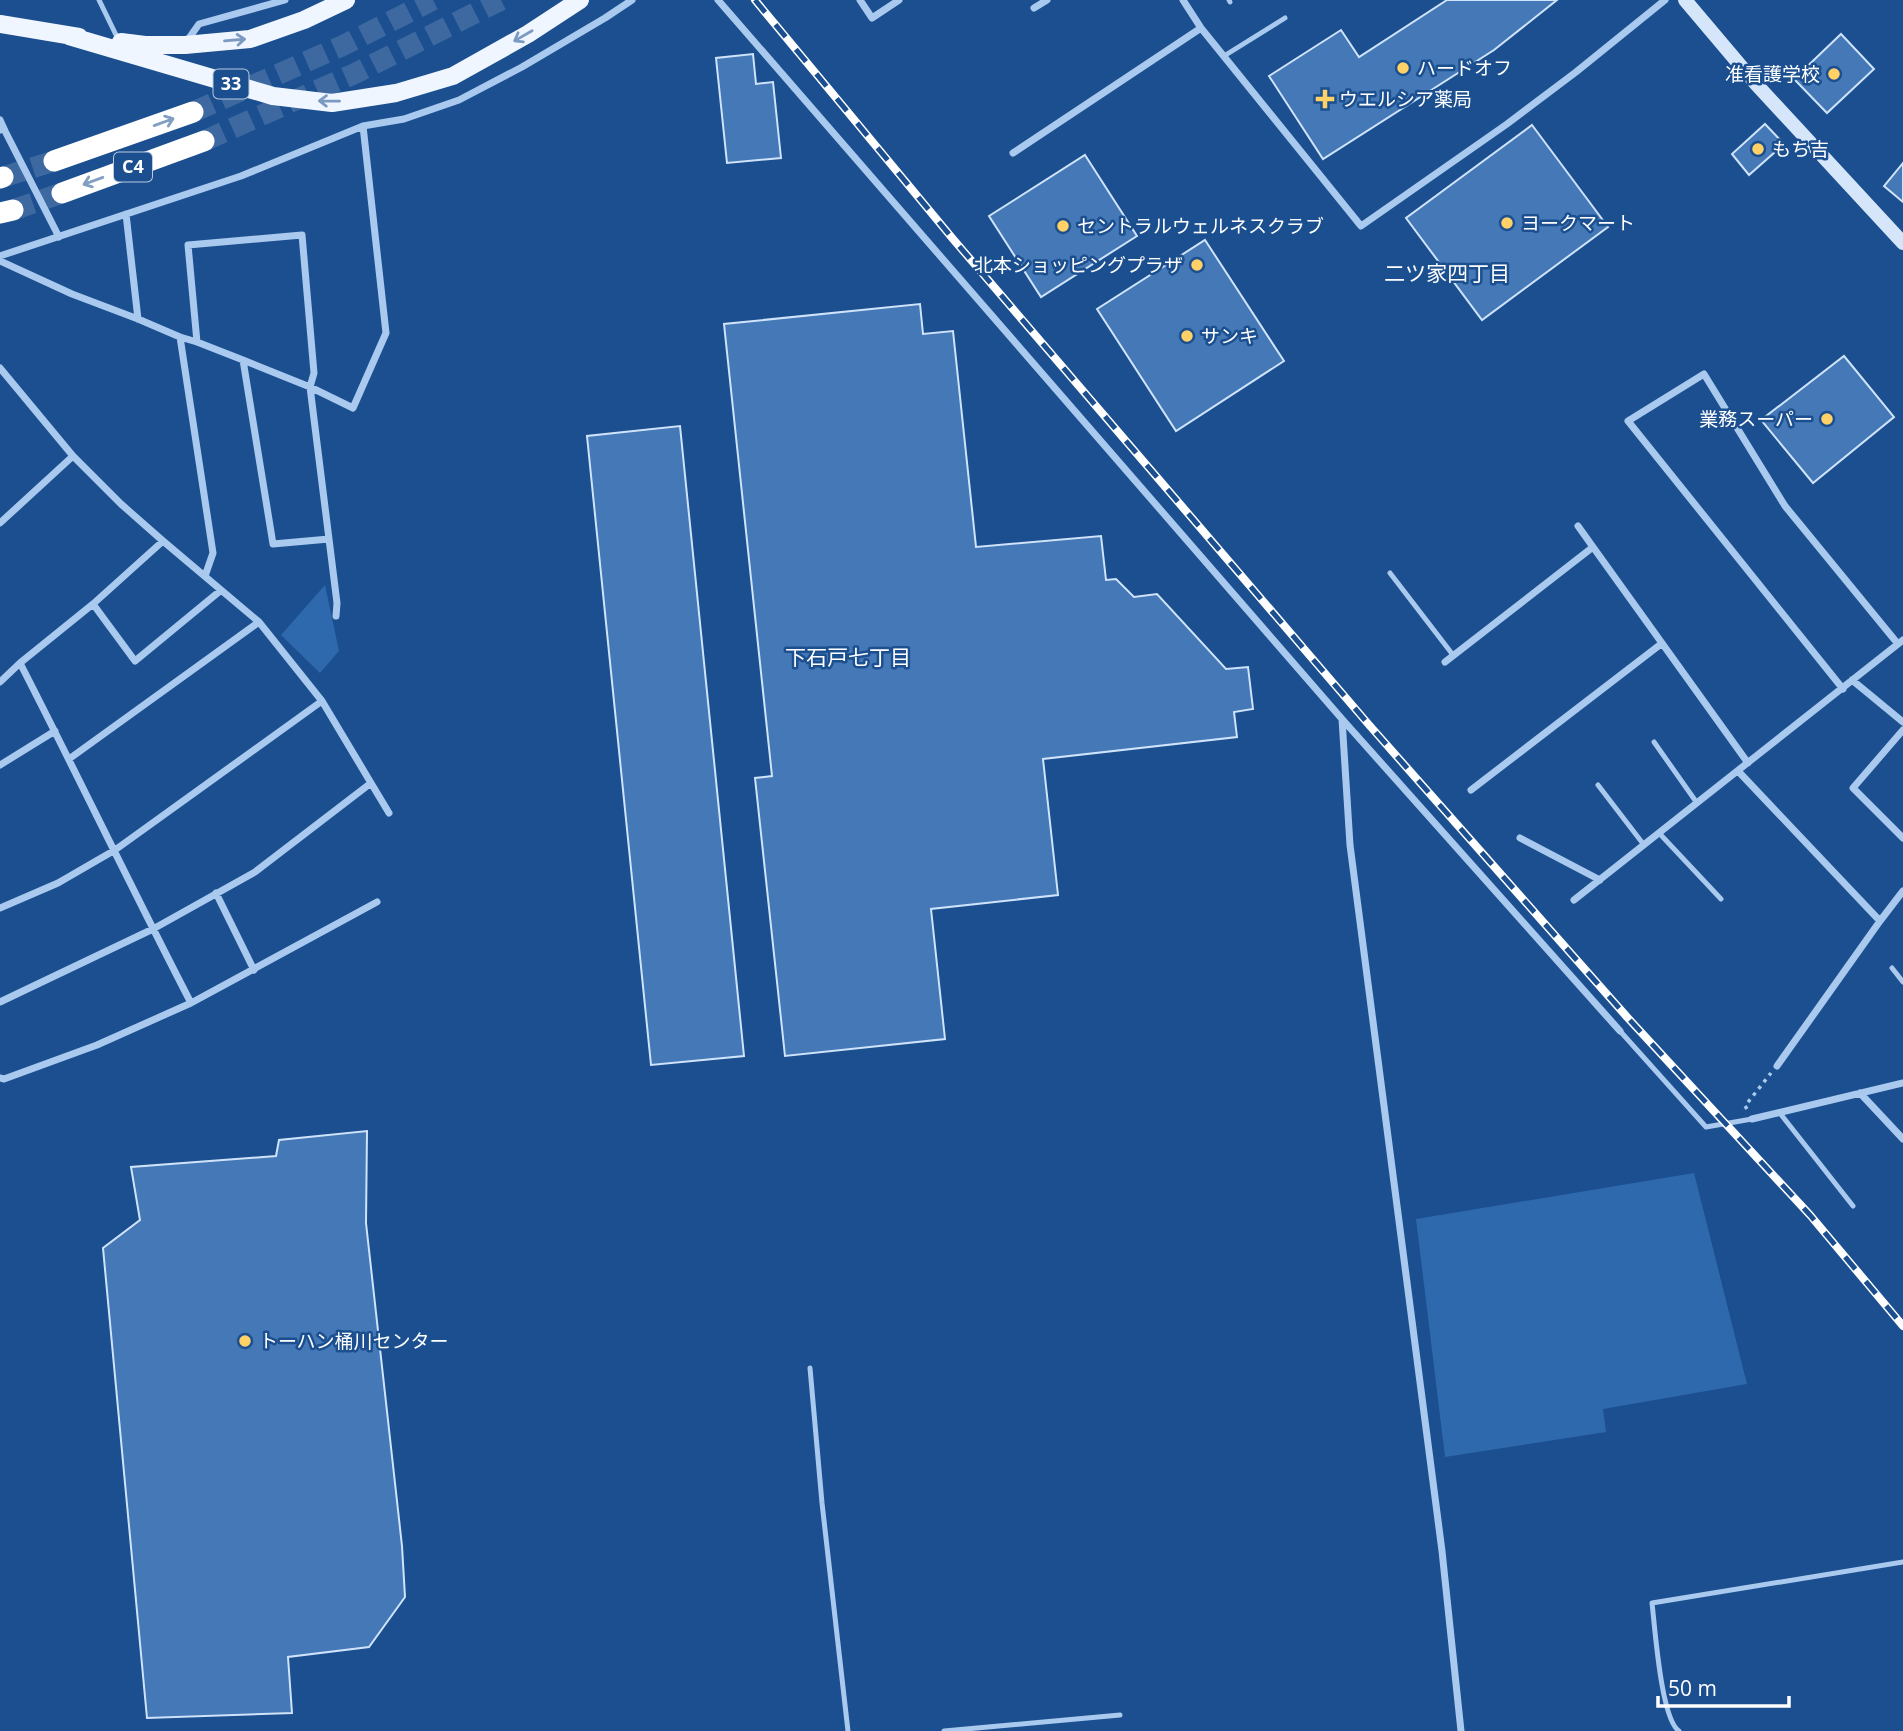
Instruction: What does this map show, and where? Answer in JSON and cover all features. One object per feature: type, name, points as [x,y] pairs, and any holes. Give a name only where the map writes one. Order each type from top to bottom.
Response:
[{"type":"highway","name":"C4","points":[[54,161],[193,111]]},
{"type":"highway","name":"C4","points":[[62,192],[204,141]]},
{"type":"main road","name":"33","points":[[0,24],[145,46],[185,45],[250,39],[304,20],[346,0]]},
{"type":"main road","name":"33","points":[[69,36],[273,96],[332,103],[396,93],[453,76],[580,0]]},
{"type":"main road","points":[[1685,0],[1756,85],[1903,243]]},
{"type":"street","points":[[185,45],[199,24],[285,0]]},
{"type":"street","points":[[0,256],[241,176],[363,126],[404,119],[459,100],[522,67],[632,0]]},
{"type":"street","points":[[718,0],[1342,719],[1620,1031]]},
{"type":"street","points":[[860,0],[872,18],[899,0]]},
{"type":"street","points":[[1034,8],[1047,0]]},
{"type":"street","points":[[1183,0],[1201,28],[1362,226],[1507,124],[1665,0]]},
{"type":"street","points":[[1013,153],[1201,28]]},
{"type":"street","points":[[0,120],[2,129],[60,237]]},
{"type":"street","points":[[0,261],[72,294],[310,387],[353,408],[386,333],[363,126]]},
{"type":"street","points":[[126,214],[138,319]]},
{"type":"street","points":[[197,342],[188,245],[302,235],[314,373],[310,387],[337,603],[336,616]]},
{"type":"street","points":[[180,337],[212,552],[205,576]]},
{"type":"street","points":[[243,360],[273,544],[329,539]]},
{"type":"street","points":[[0,368],[73,456],[121,504],[259,622],[322,701],[389,814]]},
{"type":"street","points":[[1574,900],[1843,689],[1900,642],[1785,506],[1704,374],[1628,421],[1843,689]]},
{"type":"street","points":[[0,523],[73,456]]},
{"type":"street","points":[[1578,526],[1748,763]]},
{"type":"street","points":[[0,682],[163,541]]},
{"type":"street","points":[[1445,662],[1593,547]]},
{"type":"street","points":[[93,604],[135,661],[220,591]]},
{"type":"street","points":[[69,759],[259,622]]},
{"type":"street","points":[[1471,790],[1661,644]]},
{"type":"street","points":[[20,663],[191,1003]]},
{"type":"street","points":[[1852,680],[1903,723]]},
{"type":"street","points":[[0,908],[58,883],[115,850],[322,701]]},
{"type":"street","points":[[1342,719],[1350,845],[1442,1551],[1461,1731]]},
{"type":"street","points":[[1903,730],[1853,788],[1903,838]]},
{"type":"street","points":[[0,765],[55,731]]},
{"type":"street","points":[[1738,771],[1880,921]]},
{"type":"street","points":[[0,1002],[153,929],[255,872],[371,783]]},
{"type":"street","points":[[1520,838],[1600,880]]},
{"type":"street","points":[[1777,1066],[1903,891]]},
{"type":"street","points":[[216,893],[254,970]]},
{"type":"street","points":[[0,1078],[97,1045],[191,1003],[377,902]]},
{"type":"street","points":[[1752,1119],[1903,1083]]},
{"type":"street","points":[[1860,1093],[1903,1139]]},
{"type":"lane","points":[[99,0],[120,42]]},
{"type":"lane","points":[[1224,56],[1285,18]]},
{"type":"lane","points":[[1390,573],[1453,655]]},
{"type":"lane","points":[[1654,742],[1697,803]]},
{"type":"lane","points":[[1598,785],[1644,845]]},
{"type":"lane","points":[[1659,833],[1721,899]]},
{"type":"lane","points":[[1892,968],[1903,982]]},
{"type":"lane","points":[[1620,1031],[1706,1128],[1752,1119]]},
{"type":"lane","points":[[1779,1112],[1853,1206]]},
{"type":"lane","points":[[810,1368],[822,1503],[848,1731]]},
{"type":"lane","points":[[1679,1731],[1673,1727],[1666,1704],[1652,1603],[1903,1562]]},
{"type":"lane","points":[[944,1731],[1120,1715]]},
{"type":"path","points":[[1752,1119],[1745,1106],[1777,1066]]},
{"type":"shaded area","points":[[325,585],[339,651],[320,673],[281,635]]},
{"type":"shaded area","points":[[1694,1173],[1747,1384],[1603,1409],[1606,1432],[1445,1457],[1416,1219]]},
{"type":"building","points":[[1447,0],[1557,0],[1494,50],[1323,159],[1269,76],[1341,30],[1359,57]]},
{"type":"building","name":"准看護学校","points":[[1841,34],[1874,69],[1827,113],[1794,79]]},
{"type":"building","points":[[753,54],[756,84],[773,82],[781,158],[727,163],[716,58]]},
{"type":"building","name":"もち吉","points":[[1765,124],[1784,144],[1749,175],[1732,154]]},
{"type":"building","name":"ヨークマート","points":[[1532,125],[1608,227],[1482,320],[1406,218]]},
{"type":"building","name":"セントラルウェルネスクラブ","points":[[1085,155],[1137,236],[1041,297],[989,216]]},
{"type":"building","points":[[1903,163],[1903,202],[1884,186]]},
{"type":"building","points":[[1205,240],[1284,361],[1176,431],[1097,309]]},
{"type":"building","points":[[920,304],[923,334],[953,331],[976,547],[1101,536],[1106,580],[1116,579],[1134,597],[1157,594],[1226,669],[1248,667],[1253,709],[1234,712],[1237,737],[1043,759],[1058,895],[931,909],[945,1039],[785,1056],[755,778],[772,776],[724,324]]},
{"type":"building","name":"業務スーパー","points":[[1844,356],[1894,417],[1813,483],[1761,420]]},
{"type":"building","points":[[680,426],[744,1056],[651,1065],[587,436]]},
{"type":"building","name":"トーハン桶川センター","points":[[367,1131],[366,1223],[402,1546],[405,1597],[369,1647],[288,1657],[292,1713],[147,1718],[103,1248],[140,1220],[131,1167],[276,1156],[279,1140]]},
{"type":"tunnel","points":[[193,112],[344,45],[433,0]]},
{"type":"tunnel","points":[[204,141],[356,73],[501,0]]},
{"type":"tunnel","points":[[3,177],[54,161]]},
{"type":"tunnel","points":[[13,210],[62,193]]},
{"type":"railway","points":[[755,0],[953,239],[1370,726],[1627,1017],[1810,1215],[1903,1326]]},
{"type":"place","name":"ハードオフ","points":[[1403,68]]},
{"type":"place","name":"准看護学校","points":[[1834,74]]},
{"type":"place","name":"ウエルシア薬局","points":[[1325,99]]},
{"type":"place","name":"もち吉","points":[[1758,149]]},
{"type":"place","name":"ヨークマート","points":[[1507,223]]},
{"type":"place","name":"セントラルウェルネスクラブ","points":[[1063,226]]},
{"type":"place","name":"北本ショッピングプラザ","points":[[1197,265]]},
{"type":"place","name":"サンキ","points":[[1187,336]]},
{"type":"place","name":"業務スーパー","points":[[1827,419]]},
{"type":"place","name":"トーハン桶川センター","points":[[245,1341]]},
{"type":"district","name":"二ツ家四丁目","points":[[1447,274]]},
{"type":"district","name":"下石戸七丁目","points":[[848,658]]}]
